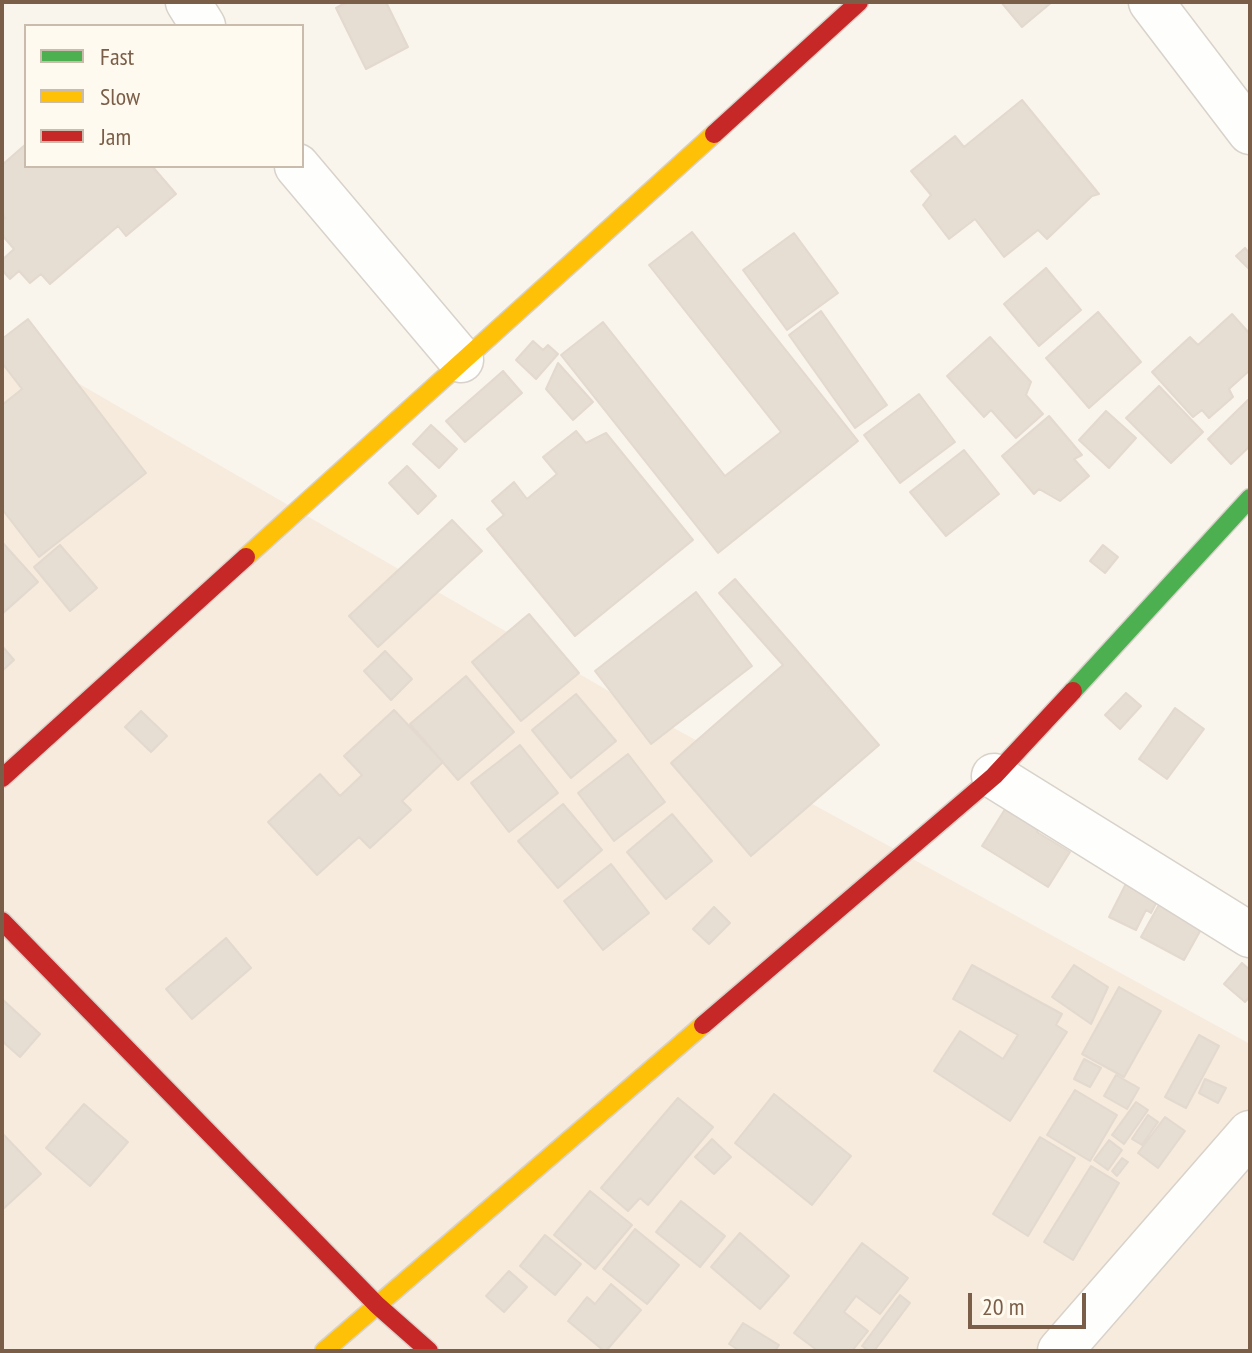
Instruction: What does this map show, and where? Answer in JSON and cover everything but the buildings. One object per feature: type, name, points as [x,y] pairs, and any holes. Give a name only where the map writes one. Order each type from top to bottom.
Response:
[{"type":"street","points":[[188,2],[202,24]]},
{"type":"street","points":[[2,778],[859,2]]},
{"type":"street","points":[[1151,2],[1250,132]]},
{"type":"street","points":[[299,168],[461,360]]},
{"type":"street","points":[[324,1351],[994,776],[1250,498]]},
{"type":"street","points":[[994,776],[1250,935]]},
{"type":"street","points":[[2,921],[377,1305],[429,1351]]},
{"type":"street","points":[[1060,1351],[1250,1133]]},
{"type":"shaded area","points":[[2,339],[650,715],[1250,1044],[1250,1351],[2,1351]]},
{"type":"traffic: fast","points":[[1073,691],[1250,498]]},
{"type":"traffic: slow","points":[[246,557],[714,134]]},
{"type":"traffic: slow","points":[[324,1351],[703,1025]]},
{"type":"traffic: jam","points":[[714,134],[859,2]]},
{"type":"traffic: jam","points":[[2,778],[246,557]]},
{"type":"traffic: jam","points":[[703,1025],[994,776],[1073,691]]},
{"type":"traffic: jam","points":[[2,921],[377,1305],[429,1351]]}]
